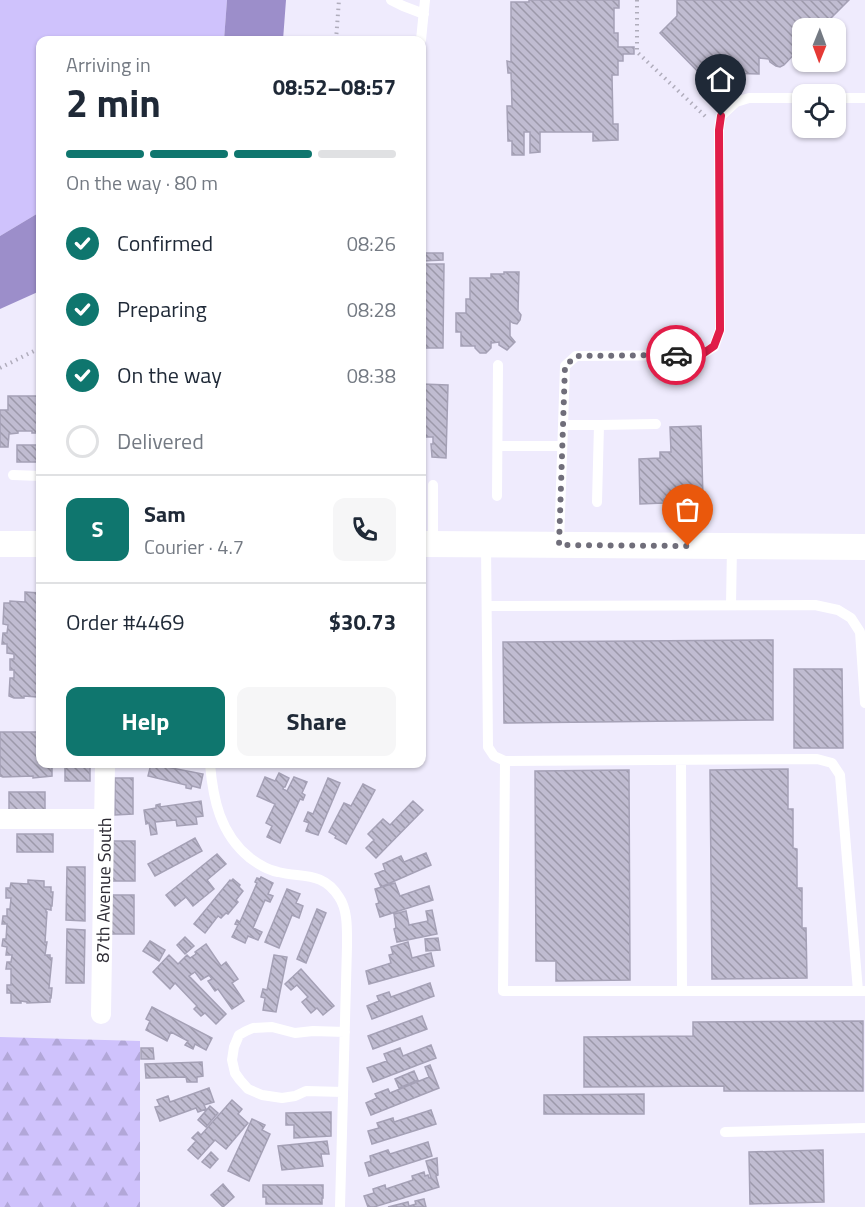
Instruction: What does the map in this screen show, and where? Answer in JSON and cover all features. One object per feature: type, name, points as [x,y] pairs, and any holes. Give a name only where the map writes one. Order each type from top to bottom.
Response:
[{"type":"street","points":[[0,544],[36,544]]},
{"type":"street","points":[[427,544],[865,547]]},
{"type":"street","name":"87th Avenue South","points":[[101,1014],[105,768]]},
{"type":"street","points":[[0,819],[104,819]]},
{"type":"lane","points":[[391,0],[424,14]]},
{"type":"lane","points":[[422,36],[425,0]]},
{"type":"lane","points":[[559,545],[565,366],[576,356],[701,355],[714,346],[720,330],[719,130],[721,116],[736,102],[749,98],[792,98]]},
{"type":"lane","points":[[846,98],[865,98]]},
{"type":"lane","points":[[497,496],[498,365]]},
{"type":"lane","points":[[563,425],[656,423]]},
{"type":"lane","points":[[597,502],[599,425]]},
{"type":"lane","points":[[498,446],[562,446]]},
{"type":"lane","points":[[13,475],[36,476]]},
{"type":"lane","points":[[427,544],[427,508],[433,485]]},
{"type":"lane","points":[[486,545],[488,747],[494,756],[505,761],[817,759],[832,763],[840,775],[862,991],[503,991],[505,761]]},
{"type":"lane","points":[[731,605],[732,546]]},
{"type":"lane","points":[[487,606],[815,605],[838,610],[851,618],[861,632],[865,703]]},
{"type":"lane","points":[[681,760],[682,991]]},
{"type":"lane","points":[[210,768],[213,796],[218,812],[226,831],[237,846],[255,862],[273,871],[320,879],[340,897],[344,908],[347,946],[340,1207]]},
{"type":"lane","points":[[343,1092],[306,1091],[282,1098],[262,1095],[248,1089],[240,1080],[235,1073],[232,1060],[239,1035],[253,1028],[272,1027],[295,1033],[345,1032]]},
{"type":"lane","points":[[725,1132],[865,1128]]},
{"type":"path","points":[[336,36],[339,0]]},
{"type":"path","points":[[637,0],[637,52],[719,130]]},
{"type":"path","points":[[0,368],[36,350]]},
{"type":"green space","points":[[0,0],[227,0],[224,36],[36,36],[36,214],[0,236]]},
{"type":"green space","points":[[0,1037],[140,1041],[140,1207],[0,1207]]},
{"type":"shaded area","points":[[227,0],[286,0],[283,36],[224,36]]},
{"type":"shaded area","points":[[36,214],[36,293],[0,309],[0,236]]},
{"type":"building","points":[[529,0],[619,0],[619,8],[614,8],[614,33],[618,33],[618,47],[634,47],[634,54],[623,54],[623,61],[618,61],[618,75],[612,75],[613,124],[618,124],[618,140],[593,141],[593,132],[540,132],[540,152],[530,153],[530,132],[524,132],[524,155],[512,155],[512,141],[508,141],[507,106],[512,106],[511,73],[508,73],[507,61],[511,62],[511,2],[529,2]]},
{"type":"building","points":[[677,0],[849,0],[831,18],[792,18],[792,57],[784,65],[776,66],[769,59],[759,58],[759,74],[712,74],[712,86],[660,33],[677,16]]},
{"type":"building","points":[[426,253],[443,253],[443,260],[426,261]]},
{"type":"building","points":[[426,264],[444,264],[443,348],[426,348]]},
{"type":"building","points":[[504,272],[519,272],[518,311],[521,315],[517,324],[510,321],[510,336],[515,342],[507,350],[499,345],[499,342],[492,343],[491,341],[491,348],[486,353],[480,353],[475,346],[461,346],[461,332],[456,332],[456,313],[466,313],[466,299],[470,299],[470,278],[491,278],[491,274],[504,274]]},
{"type":"building","points":[[426,384],[448,385],[446,458],[432,457],[433,437],[426,437]]},
{"type":"building","points":[[8,396],[36,396],[36,433],[18,431],[18,433],[9,434],[8,447],[0,447],[0,410],[8,410]]},
{"type":"building","points":[[701,426],[703,498],[664,499],[664,503],[640,504],[639,459],[660,458],[660,452],[671,452],[670,427]]},
{"type":"building","points":[[17,445],[36,445],[36,462],[17,462]]},
{"type":"building","points":[[25,592],[36,593],[36,697],[14,698],[9,696],[10,678],[14,678],[14,670],[10,670],[10,659],[14,659],[14,654],[7,653],[7,644],[2,644],[3,633],[7,633],[8,625],[3,624],[4,603],[25,602]]},
{"type":"building","points":[[773,640],[773,720],[504,723],[503,642]]},
{"type":"building","points":[[794,669],[842,669],[843,748],[794,748]]},
{"type":"building","points":[[0,732],[36,732],[36,768],[52,768],[52,776],[33,778],[33,776],[0,776]]},
{"type":"building","points":[[65,768],[90,768],[90,781],[65,781]]},
{"type":"building","points":[[150,768],[172,768],[203,774],[200,788],[192,786],[191,789],[186,788],[186,785],[148,776]]},
{"type":"building","points":[[788,769],[788,809],[793,809],[793,848],[797,849],[797,888],[802,888],[802,928],[806,928],[807,978],[712,979],[710,770]]},
{"type":"building","points":[[629,770],[630,980],[556,981],[556,961],[536,961],[535,771]]},
{"type":"building","points":[[279,773],[289,778],[283,789],[287,791],[294,777],[307,782],[302,793],[305,795],[303,800],[300,799],[280,843],[267,837],[272,826],[266,823],[275,804],[257,796],[265,777],[275,781]]},
{"type":"building","points":[[115,778],[133,778],[133,814],[115,815]]},
{"type":"building","points":[[328,778],[340,783],[318,835],[306,831],[309,823],[304,821],[308,812],[313,814]]},
{"type":"building","points":[[363,784],[375,790],[346,844],[329,832],[344,803],[351,806]]},
{"type":"building","points":[[9,792],[45,792],[45,811],[9,810]]},
{"type":"building","points":[[201,801],[203,816],[196,817],[197,824],[177,826],[176,820],[155,822],[157,834],[151,835],[149,823],[146,824],[144,810],[156,808],[156,805],[160,804],[160,807]]},
{"type":"building","points":[[413,801],[423,810],[376,858],[366,848],[374,840],[368,834],[383,819],[390,825]]},
{"type":"building","points":[[17,834],[53,834],[53,852],[17,852]]},
{"type":"building","points":[[195,838],[202,851],[155,876],[148,864]]},
{"type":"building","points":[[110,841],[135,841],[135,881],[110,881]]},
{"type":"building","points":[[426,853],[431,865],[381,887],[375,874],[385,870],[383,864],[401,856],[404,862]]},
{"type":"building","points":[[217,854],[226,864],[207,880],[214,889],[193,906],[186,897],[175,906],[166,895]]},
{"type":"building","points":[[67,867],[85,867],[85,921],[66,920]]},
{"type":"building","points":[[261,877],[273,883],[268,894],[273,896],[270,902],[265,900],[253,928],[262,932],[258,940],[248,936],[245,943],[232,937],[238,925],[235,924],[237,920],[240,922],[257,883],[255,882]]},
{"type":"building","points":[[233,879],[243,891],[236,900],[238,902],[228,914],[226,913],[221,918],[218,916],[205,933],[194,924]]},
{"type":"building","points":[[28,880],[44,881],[44,887],[51,887],[51,892],[53,892],[51,910],[46,909],[45,942],[47,942],[45,955],[50,955],[52,958],[49,988],[52,988],[51,998],[50,1002],[11,1003],[11,993],[7,993],[7,985],[11,985],[11,969],[6,969],[7,962],[11,962],[12,955],[6,955],[7,947],[2,946],[3,939],[6,939],[7,924],[2,924],[3,916],[7,916],[11,898],[6,898],[6,888],[10,888],[11,883],[28,884]]},
{"type":"building","points":[[395,883],[400,896],[429,886],[433,900],[380,917],[375,889]]},
{"type":"building","points":[[287,889],[300,894],[296,903],[303,906],[299,918],[292,915],[279,948],[265,942]]},
{"type":"building","points":[[109,895],[134,895],[134,934],[109,934]]},
{"type":"building","points":[[317,909],[326,913],[306,963],[297,959]]},
{"type":"building","points":[[432,910],[437,934],[397,942],[394,914],[406,911],[409,925],[428,921],[426,911]]},
{"type":"building","points":[[67,929],[85,930],[84,983],[66,983]]},
{"type":"building","points":[[185,937],[194,946],[185,954],[177,945]]},
{"type":"building","points":[[438,938],[440,950],[426,951],[425,939]]},
{"type":"building","points":[[150,941],[165,950],[159,961],[143,951]]},
{"type":"building","points":[[408,942],[412,958],[431,953],[434,966],[369,984],[366,971],[391,963],[389,955],[393,954],[391,947]]},
{"type":"building","points":[[206,944],[221,966],[226,962],[238,979],[232,983],[244,1001],[232,1009],[218,989],[215,991],[208,981],[212,979],[209,975],[201,980],[195,972],[189,976],[226,1014],[216,1024],[205,1013],[201,1016],[194,1009],[197,1006],[175,983],[170,989],[153,972],[169,955],[178,964],[187,955],[190,958],[196,954],[195,952]]},
{"type":"building","points":[[274,955],[287,957],[276,1012],[263,1010],[265,998],[261,997],[263,989],[267,990]]},
{"type":"building","points":[[301,969],[334,1006],[323,1015],[317,1008],[311,1013],[302,1002],[308,997],[297,985],[291,990],[285,984]]},
{"type":"building","points":[[430,983],[434,996],[372,1019],[367,1006],[379,1001],[377,996],[389,992],[391,997]]},
{"type":"building","points":[[152,1007],[212,1038],[206,1050],[195,1044],[193,1049],[185,1045],[188,1041],[171,1032],[167,1041],[146,1030],[150,1021],[146,1019]]},
{"type":"building","points":[[422,1016],[427,1029],[373,1049],[368,1036]]},
{"type":"building","points":[[863,1021],[863,1091],[724,1091],[724,1086],[584,1087],[584,1037],[693,1036],[693,1022]]},
{"type":"building","points":[[431,1045],[436,1058],[373,1082],[367,1068],[387,1061],[384,1054],[400,1048],[403,1056]]},
{"type":"building","points":[[141,1048],[153,1048],[154,1059],[141,1059]]},
{"type":"building","points":[[202,1062],[203,1076],[197,1077],[197,1082],[187,1082],[186,1077],[146,1078],[145,1064]]},
{"type":"building","points":[[430,1065],[439,1088],[371,1115],[366,1103],[377,1098],[375,1094],[388,1089],[390,1093],[429,1077],[425,1067]]},
{"type":"building","points":[[414,1071],[418,1080],[399,1088],[395,1079]]},
{"type":"building","points":[[209,1088],[214,1102],[204,1105],[206,1109],[198,1112],[196,1108],[160,1121],[155,1107],[160,1106],[157,1100],[168,1096],[170,1102]]},
{"type":"building","points":[[644,1094],[644,1114],[544,1114],[544,1095]]},
{"type":"building","points":[[232,1100],[242,1109],[238,1114],[248,1123],[226,1149],[215,1140],[198,1159],[188,1150],[196,1141],[192,1138],[198,1132],[201,1135]]},
{"type":"building","points":[[210,1106],[218,1113],[206,1127],[198,1120]]},
{"type":"building","points":[[431,1110],[436,1124],[372,1144],[368,1131],[379,1128],[377,1123],[393,1118],[394,1122]]},
{"type":"building","points":[[331,1112],[331,1136],[294,1138],[294,1125],[286,1125],[286,1113]]},
{"type":"building","points":[[252,1119],[265,1125],[262,1130],[270,1134],[249,1181],[228,1171]]},
{"type":"building","points":[[327,1141],[329,1154],[321,1154],[323,1166],[282,1170],[278,1146]]},
{"type":"building","points":[[428,1142],[432,1156],[369,1176],[365,1163],[371,1161],[370,1156],[388,1150],[390,1154]]},
{"type":"building","points":[[823,1150],[824,1202],[750,1204],[749,1152]]},
{"type":"building","points":[[211,1152],[218,1159],[210,1168],[202,1162]]},
{"type":"building","points":[[437,1158],[438,1175],[436,1176],[439,1187],[368,1207],[364,1196],[374,1193],[373,1189],[385,1185],[386,1189],[413,1180],[412,1176],[424,1172],[425,1176],[428,1175],[431,1178],[426,1161]]},
{"type":"building","points":[[223,1184],[234,1197],[223,1207],[211,1195]]},
{"type":"building","points":[[263,1185],[323,1185],[322,1204],[266,1204],[266,1197],[263,1197]]},
{"type":"building","points":[[424,1199],[426,1207],[388,1207],[408,1202],[409,1206],[416,1204],[415,1201]]},
{"type":"way so far","points":[[676,355],[576,356],[565,366],[559,545],[688,546]]},
{"type":"route","points":[[676,355],[701,355],[714,346],[720,330],[719,130],[721,116]]}]
